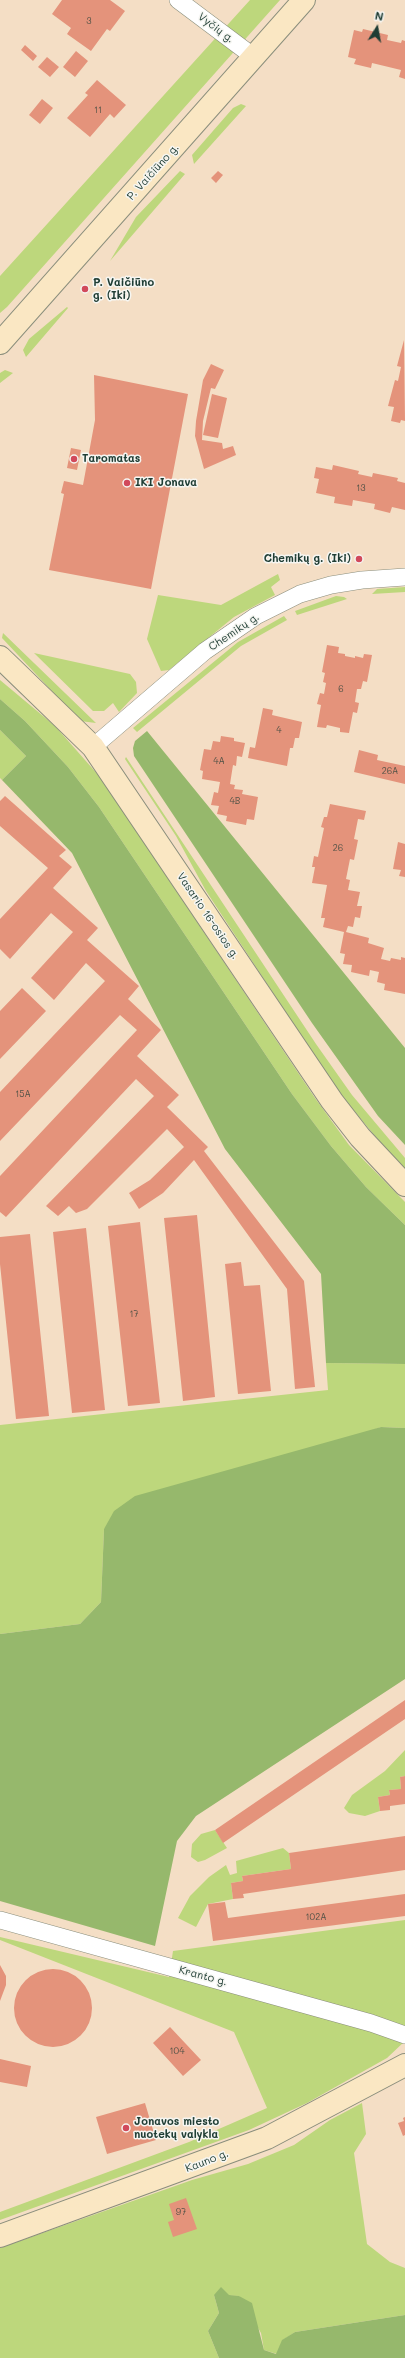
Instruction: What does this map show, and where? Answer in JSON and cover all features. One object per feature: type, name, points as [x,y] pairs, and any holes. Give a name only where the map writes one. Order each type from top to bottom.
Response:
[{"type":"main road","name":"P. Vaičiūno g.","points":[[0,343],[304,0]]},
{"type":"main road","name":"Vasario 16-osios g.","points":[[0,656],[93,747],[332,1101],[388,1169],[405,1185]]},
{"type":"main road","name":"Kauno g.","points":[[0,2236],[267,2138],[405,2065]]},
{"type":"street","name":"Vyčių g.","points":[[178,0],[254,56]]},
{"type":"street","name":"Chemikų g.","points":[[93,747],[205,651],[256,616],[300,594],[332,585],[362,580],[405,577]]},
{"type":"street","name":"Kranto g.","points":[[0,1920],[371,2023],[405,2035]]},
{"type":"green space","points":[[250,0],[280,0],[7,307],[0,313],[0,276]]},
{"type":"green space","points":[[241,104],[246,106],[194,164],[192,155],[233,108]]},
{"type":"green space","points":[[180,171],[185,174],[110,261],[136,217]]},
{"type":"green space","points":[[67,307],[68,308],[26,357],[23,350],[29,339]]},
{"type":"green space","points":[[5,370],[13,373],[0,383],[0,373]]},
{"type":"green space","points":[[278,574],[280,580],[271,587],[275,595],[234,617],[169,670],[161,671],[147,639],[158,595],[221,605]]},
{"type":"green space","points":[[405,587],[405,592],[372,594],[377,589]]},
{"type":"green space","points":[[336,596],[347,599],[297,615],[295,611]]},
{"type":"green space","points":[[284,616],[287,620],[241,646],[137,732],[133,728],[238,642]]},
{"type":"green space","points":[[3,633],[96,723],[80,721],[2,638]]},
{"type":"green space","points":[[34,653],[130,674],[136,682],[137,693],[119,712],[113,703],[104,711],[93,711]]},
{"type":"green space","points":[[0,680],[55,726],[100,777],[315,1098],[349,1145],[405,1202],[405,1225],[366,1187],[331,1146],[292,1094],[99,807],[68,767],[25,721],[0,699]]},
{"type":"green space","points":[[0,699],[25,721],[68,767],[99,807],[292,1094],[331,1146],[366,1187],[405,1225],[405,1364],[326,1363],[321,1274],[225,1149],[72,853],[2,780],[26,756],[0,730]]},
{"type":"green space","points":[[0,730],[26,756],[2,780],[0,778]]},
{"type":"green space","points":[[147,731],[405,1048],[405,1145],[378,1116],[312,1023],[134,756],[133,748],[135,741]]},
{"type":"green space","points":[[126,757],[316,1044],[352,1095],[405,1158],[405,1172],[345,1100],[298,1031],[206,891],[176,836],[125,759]]},
{"type":"green space","points":[[326,1363],[405,1364],[405,1428],[381,1427],[104,1529],[101,1602],[80,1624],[0,1634],[0,1425],[328,1390]]},
{"type":"green space","points":[[381,1427],[405,1428],[405,1679],[196,1816],[177,1841],[155,1946],[0,1901],[0,1634],[80,1624],[101,1602],[104,1529],[114,1511],[135,1496]]},
{"type":"green space","points":[[405,1750],[405,1776],[400,1777],[401,1789],[389,1790],[390,1795],[378,1797],[380,1811],[365,1816],[349,1813],[344,1808],[352,1795],[385,1771]]},
{"type":"green space","points":[[215,1830],[227,1848],[205,1860],[198,1862],[191,1857],[192,1844],[201,1834]]},
{"type":"green space","points":[[283,1848],[289,1853],[291,1869],[242,1876],[243,1881],[231,1883],[233,1899],[208,1904],[196,1927],[178,1918],[190,1896],[209,1877],[226,1865],[230,1875],[237,1873],[236,1861]]},
{"type":"green space","points":[[405,1920],[405,2041],[387,2058],[307,2103],[249,2130],[0,2220],[0,2212],[189,2142],[267,2108],[234,2032],[0,1940],[0,1937],[169,1977],[173,1951]]},
{"type":"green space","points":[[362,2103],[366,2134],[354,2153],[367,2244],[390,2262],[405,2268],[405,2315],[295,2332],[283,2340],[277,2354],[264,2350],[261,2333],[239,2296],[214,2295],[219,2313],[208,2331],[219,2358],[0,2358],[0,2248],[192,2180],[248,2164],[294,2145],[330,2120]]},
{"type":"green space","points":[[221,2287],[229,2295],[239,2296],[252,2303],[264,2350],[276,2354],[282,2340],[295,2332],[405,2315],[405,2358],[219,2358],[208,2331],[219,2313],[214,2295]]},
{"type":"building","points":[[62,0],[110,0],[125,11],[110,31],[107,29],[91,51],[67,34],[71,28],[52,14]]},
{"type":"building","points":[[363,29],[388,35],[387,40],[401,43],[402,40],[405,41],[405,79],[399,77],[401,70],[372,63],[371,68],[354,64],[356,59],[348,57],[354,30],[362,32]]},
{"type":"building","points":[[25,45],[37,56],[33,61],[21,50]]},
{"type":"building","points":[[76,51],[88,61],[75,77],[63,67]]},
{"type":"building","points":[[47,57],[59,67],[50,77],[38,67]]},
{"type":"building","points":[[97,80],[126,105],[114,118],[110,114],[90,137],[67,118],[88,95],[85,93]]},
{"type":"building","points":[[42,99],[53,108],[40,124],[29,115]]},
{"type":"building","points":[[218,171],[223,175],[216,183],[211,178]]},
{"type":"building","points":[[404,340],[405,421],[401,420],[400,423],[391,421],[394,407],[388,406],[395,380],[398,381],[401,367],[397,366]]},
{"type":"building","points":[[211,364],[224,370],[215,389],[211,388],[203,421],[202,440],[222,443],[223,449],[233,446],[236,455],[204,469],[195,436],[196,421],[203,380]]},
{"type":"building","name":"IKI Jonava","points":[[94,375],[188,394],[151,589],[49,570],[64,494],[61,493],[64,481],[83,485],[95,420]]},
{"type":"building","points":[[212,394],[227,398],[218,438],[203,435]]},
{"type":"building","name":"Taromatas","points":[[71,448],[81,450],[77,470],[67,468]]},
{"type":"building","points":[[333,465],[359,471],[358,474],[372,477],[373,473],[398,478],[397,481],[405,483],[405,510],[392,507],[390,513],[374,509],[375,504],[353,500],[352,506],[334,503],[335,497],[316,493],[319,479],[314,478],[316,467],[332,470]]},
{"type":"building","points":[[327,645],[339,647],[338,653],[345,654],[345,656],[363,658],[364,654],[372,655],[367,682],[363,681],[361,689],[357,689],[355,702],[359,703],[357,713],[353,712],[349,733],[340,732],[340,728],[327,725],[326,728],[317,727],[321,705],[317,704],[320,693],[324,694],[326,683],[323,682],[325,673],[322,672]]},
{"type":"building","points":[[263,708],[273,710],[272,715],[302,722],[299,738],[295,738],[293,748],[290,748],[287,766],[248,758],[250,747],[255,748]]},
{"type":"building","points":[[221,736],[234,738],[234,741],[245,743],[242,757],[237,756],[236,766],[233,765],[230,784],[235,785],[234,789],[243,790],[242,794],[258,797],[254,820],[247,819],[246,825],[226,821],[227,816],[217,814],[219,806],[211,805],[214,792],[218,793],[220,782],[202,779],[203,771],[200,770],[204,749],[211,750],[213,741],[220,742]]},
{"type":"building","points":[[359,750],[378,755],[377,760],[405,766],[405,784],[354,772]]},
{"type":"building","points":[[5,796],[66,850],[59,856],[72,867],[53,888],[98,928],[87,940],[139,986],[128,999],[161,1030],[137,1056],[179,1095],[167,1107],[208,1147],[204,1151],[304,1281],[315,1387],[295,1389],[287,1289],[194,1160],[163,1193],[139,1209],[129,1193],[150,1180],[184,1147],[167,1129],[87,1209],[76,1213],[69,1206],[58,1216],[46,1206],[154,1096],[136,1079],[6,1217],[0,1212],[0,1176],[137,1030],[120,1015],[0,1141],[0,1092],[105,981],[86,963],[54,1000],[31,978],[73,932],[51,913],[10,959],[0,949],[0,919],[48,868],[0,826],[0,801]]},
{"type":"building","points":[[330,804],[366,811],[364,820],[358,819],[354,839],[358,840],[354,860],[350,859],[346,879],[350,880],[348,890],[360,892],[357,906],[362,906],[360,918],[355,917],[353,927],[348,926],[346,932],[369,938],[368,943],[384,948],[381,959],[390,961],[391,958],[401,960],[401,957],[405,958],[405,994],[384,990],[385,984],[377,982],[379,972],[370,970],[369,976],[351,972],[352,965],[343,964],[345,954],[340,953],[344,932],[323,927],[325,918],[321,918],[327,885],[312,883],[315,867],[312,867],[314,856],[318,857],[324,828],[321,827],[324,817],[327,817]]},
{"type":"building","points":[[398,842],[405,844],[405,877],[399,876],[401,870],[393,869]]},
{"type":"building","points":[[22,988],[46,1011],[0,1059],[0,1011]]},
{"type":"building","points":[[197,1215],[215,1397],[183,1401],[164,1218]]},
{"type":"building","points":[[140,1222],[160,1403],[128,1406],[108,1226]]},
{"type":"building","points":[[86,1228],[105,1410],[72,1413],[53,1232]]},
{"type":"building","points":[[30,1234],[49,1416],[16,1419],[0,1264],[0,1237]]},
{"type":"building","points":[[241,1262],[244,1286],[260,1285],[271,1391],[238,1394],[225,1264]]},
{"type":"building","points":[[405,1700],[405,1719],[223,1843],[215,1830]]},
{"type":"building","points":[[405,1776],[405,1804],[390,1806],[390,1810],[380,1811],[378,1797],[390,1795],[389,1790],[401,1789],[400,1777]]},
{"type":"building","points":[[405,1836],[405,1870],[243,1894],[244,1898],[233,1899],[231,1883],[243,1881],[242,1876],[291,1869],[289,1853]]},
{"type":"building","points":[[405,1894],[405,1916],[213,1941],[208,1904],[225,1902],[228,1918]]},
{"type":"building","points":[[0,1965],[6,1976],[6,1985],[0,2001]]},
{"type":"building","points":[[45,1969],[61,1969],[75,1975],[86,1986],[92,2000],[92,2016],[86,2030],[75,2041],[61,2047],[45,2047],[31,2041],[20,2030],[14,2016],[14,2000],[20,1986],[31,1975]]},
{"type":"building","points":[[170,2027],[201,2060],[183,2076],[153,2043]]},
{"type":"building","points":[[0,2059],[31,2066],[27,2087],[0,2082]]},
{"type":"building","name":"Jonavos miesto nuotekų valykla","points":[[145,2103],[156,2140],[107,2154],[96,2117]]},
{"type":"building","points":[[405,2117],[405,2135],[403,2136],[398,2123],[404,2121],[403,2118]]},
{"type":"building","points":[[186,2198],[197,2229],[173,2237],[168,2222],[174,2220],[169,2204]]},
{"type":"place","name":"P. Vaičiūno g. (Iki)","points":[[85,289]]},
{"type":"place","name":"Taromatas","points":[[74,459]]},
{"type":"place","name":"IKI Jonava","points":[[127,483]]},
{"type":"place","name":"Chemikų g. (Iki)","points":[[359,559]]},
{"type":"place","name":"Jonavos miesto nuotekų valykla","points":[[126,2128]]}]
